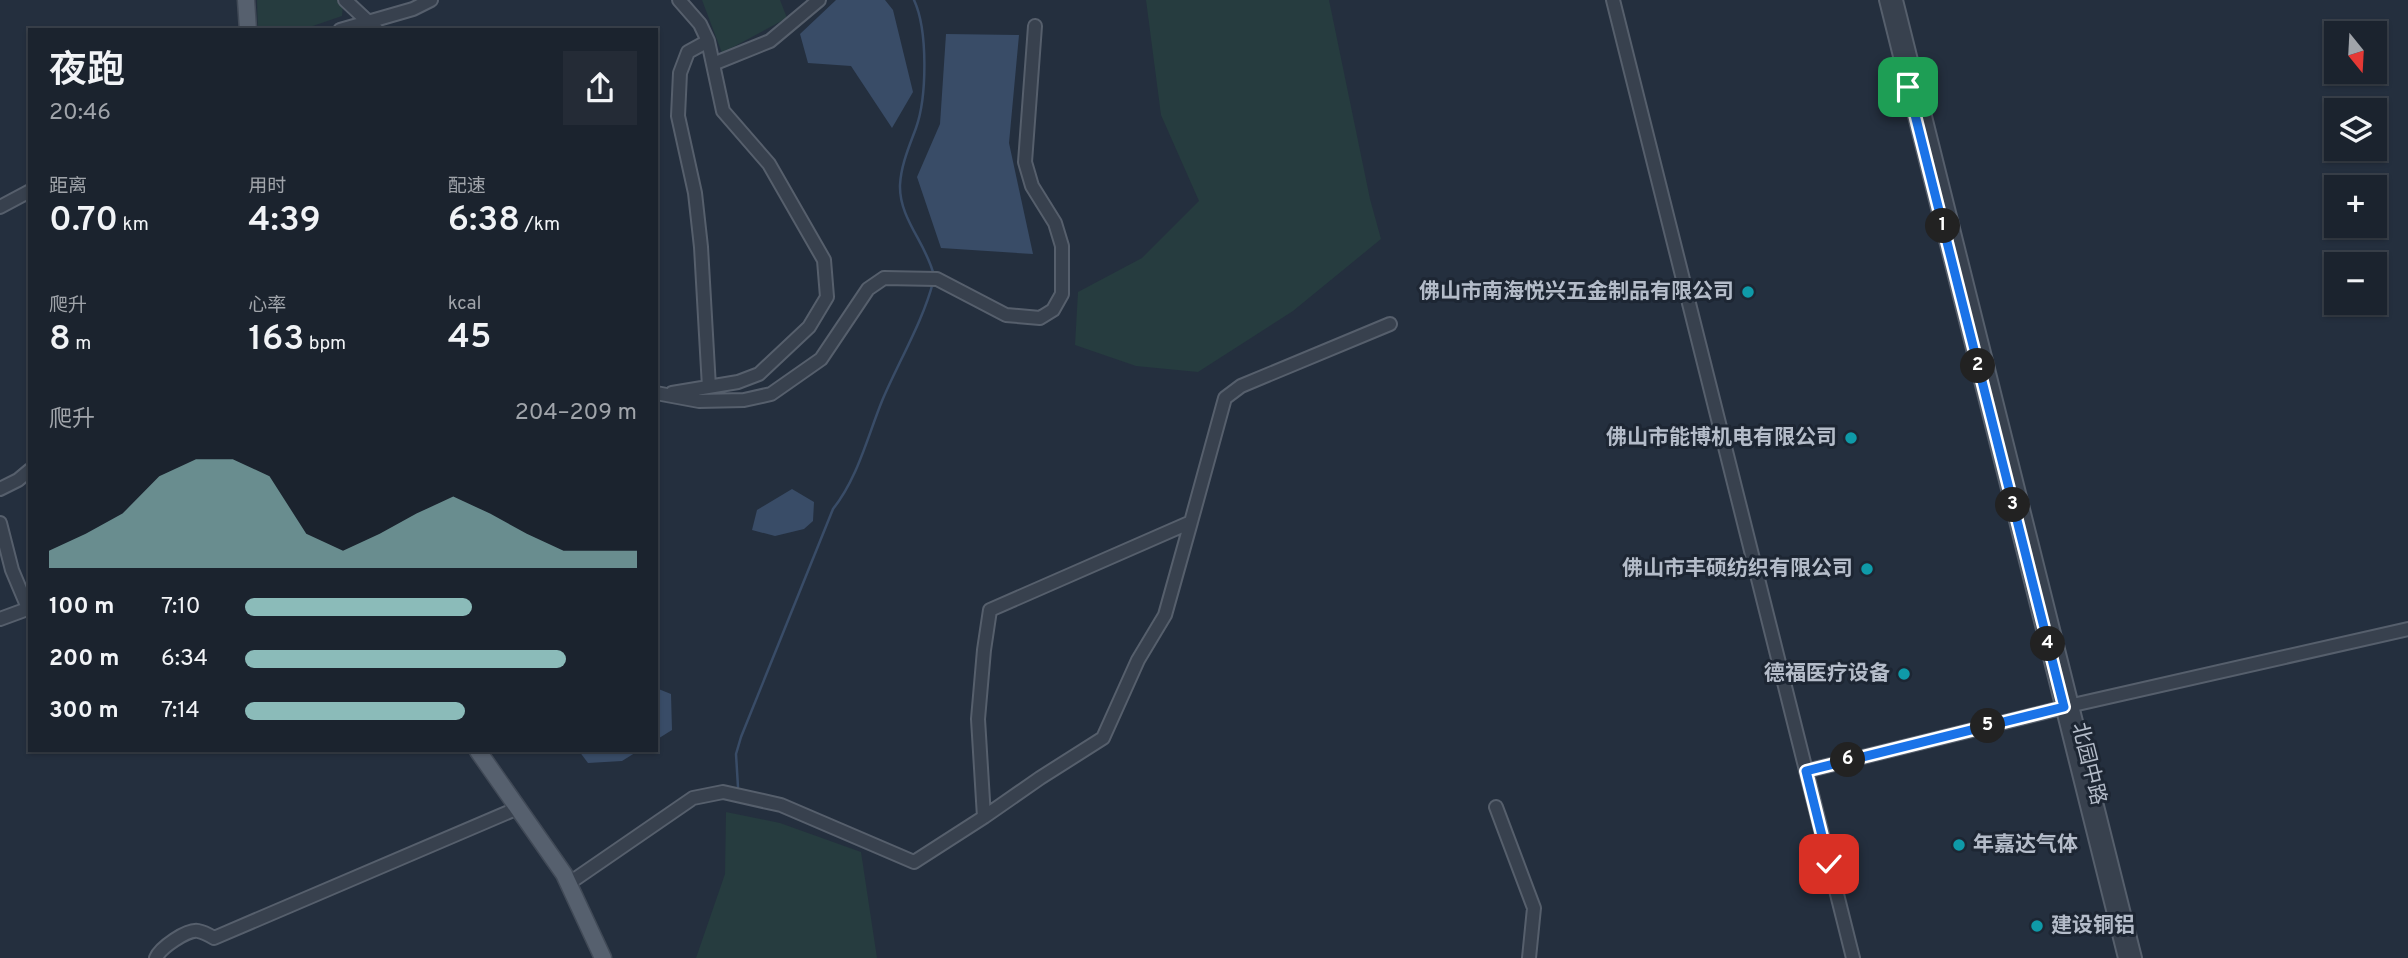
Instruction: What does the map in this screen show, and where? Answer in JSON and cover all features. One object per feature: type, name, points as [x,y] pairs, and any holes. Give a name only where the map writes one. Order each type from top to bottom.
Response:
[{"type":"main road","points":[[246,0],[248,28]]},
{"type":"main road","points":[[479,752],[568,884],[603,958]]},
{"type":"street","points":[[345,0],[373,26],[431,0]]},
{"type":"street","points":[[659,394],[738,382],[759,374],[809,327],[827,297],[824,260],[769,164],[723,111],[708,41],[701,24],[679,0]]},
{"type":"street","points":[[713,64],[770,41],[818,0]]},
{"type":"street","points":[[1613,0],[1853,958]]},
{"type":"street","name":"北园中路","points":[[1886,0],[2135,958]]},
{"type":"street","name":"北园中路","points":[[1896,0],[2068,706],[2125,958]]},
{"type":"street","points":[[659,394],[699,401],[744,400],[771,394],[821,359],[868,289],[884,278],[933,279],[1006,315],[1040,318],[1053,310],[1062,294],[1062,246],[1055,223],[1032,186],[1025,162],[1035,26]]},
{"type":"street","points":[[708,41],[688,51],[680,73],[678,116],[695,193],[709,387]]},
{"type":"street","points":[[0,207],[28,192]]},
{"type":"street","points":[[568,884],[692,797],[723,792],[781,805],[914,862],[1103,737],[1138,660],[1165,615],[1225,398],[1241,386],[1390,324]]},
{"type":"street","points":[[0,489],[28,472]]},
{"type":"street","points":[[984,817],[978,719],[990,610],[1191,522]]},
{"type":"street","points":[[0,523],[12,570],[28,606]]},
{"type":"street","points":[[0,619],[28,608]]},
{"type":"street","points":[[1806,771],[2068,706],[2408,629]]},
{"type":"street","points":[[1496,807],[1534,908],[1529,958]]},
{"type":"street","points":[[156,958],[159,951],[191,931],[200,931],[214,938],[518,808]]},
{"type":"green space","points":[[257,0],[337,0],[343,5],[342,16],[307,28],[258,28]]},
{"type":"green space","points":[[702,0],[780,0],[787,18],[722,53]]},
{"type":"green space","points":[[1146,0],[1329,0],[1370,199],[1381,239],[1293,311],[1198,372],[1136,366],[1075,345],[1078,292],[1142,258],[1199,201],[1161,115]]},
{"type":"green space","points":[[726,812],[780,823],[861,852],[877,958],[696,958],[725,874]]},
{"type":"water","points":[[836,0],[885,0],[893,10],[913,92],[892,128],[851,66],[808,63],[800,34]]},
{"type":"water","points":[[946,34],[1019,35],[1009,143],[1033,254],[941,248],[917,177],[940,124]]},
{"type":"water","points":[[792,489],[814,502],[813,521],[804,529],[775,536],[752,530],[757,510]]},
{"type":"water","points":[[658,689],[671,694],[672,730],[658,739]]},
{"type":"water","points":[[580,752],[636,752],[622,761],[588,763]]},
{"type":"waterway","points":[[914,0],[922,28],[924,82],[920,115],[906,156],[900,185],[908,220],[926,253],[934,276]]},
{"type":"waterway","points":[[738,787],[736,754],[741,737],[833,509],[856,471],[882,401],[923,311],[933,282]]},
{"type":"place","name":"佛山市南海悦兴五金制品有限公司","points":[[1748,292]]},
{"type":"place","name":"佛山市能博机电有限公司","points":[[1851,438]]},
{"type":"place","name":"佛山市丰硕纺织有限公司","points":[[1867,569]]},
{"type":"place","name":"德福医疗设备","points":[[1904,674]]},
{"type":"place","name":"年嘉达气体","points":[[1959,845]]},
{"type":"place","name":"建设铜铝","points":[[2037,926]]},
{"type":"route","points":[[1829,864],[1806,771],[2064,707],[1908,87]]}]
